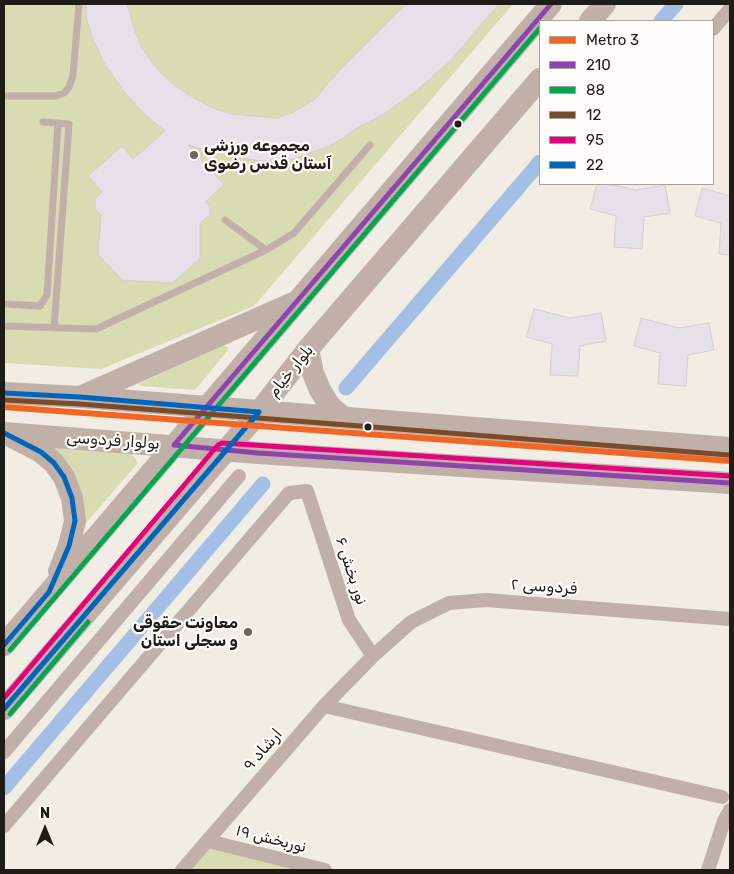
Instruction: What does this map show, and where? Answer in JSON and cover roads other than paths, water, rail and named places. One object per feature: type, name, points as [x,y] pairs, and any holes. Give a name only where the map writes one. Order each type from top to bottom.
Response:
[{"type":"main road","points":[[4,645],[551,4]]},
{"type":"main road","points":[[591,20],[605,4]]},
{"type":"main road","name":"بلوار خیام","points":[[4,710],[224,450],[259,412],[308,349],[539,80]]},
{"type":"main road","points":[[80,397],[298,301]]},
{"type":"main road","points":[[308,349],[313,373],[320,390],[330,406],[344,418]]},
{"type":"main road","points":[[4,393],[80,397],[730,448]]},
{"type":"main road","points":[[4,433],[41,452],[54,463],[64,477],[72,498],[75,521],[69,546],[49,592]]},
{"type":"main road","name":"بولوار فردوسی","points":[[4,433],[224,450],[730,483]]},
{"type":"street","points":[[714,28],[730,10]]},
{"type":"street","points":[[4,752],[239,476]]},
{"type":"street","name":"نور بخش ۶","points":[[4,826],[289,492],[307,491],[349,620],[373,656]]},
{"type":"street","name":"فردوسی ۲","points":[[373,656],[411,622],[449,602],[486,600],[730,619]]},
{"type":"street","name":"ارشاد ۹","points":[[182,870],[324,706],[373,656]]},
{"type":"street","points":[[324,706],[722,797]]},
{"type":"street","points":[[708,870],[724,821],[730,810]]},
{"type":"street","name":"نوربخش ۱۹","points":[[208,841],[325,870]]},
{"type":"lane","points":[[4,96],[56,96],[64,93],[73,76],[78,4]]},
{"type":"lane","points":[[43,122],[68,124],[54,328]]},
{"type":"lane","points":[[4,304],[40,306],[47,295],[58,123]]},
{"type":"lane","points":[[4,326],[96,329],[266,250],[294,233],[370,145]]},
{"type":"lane","points":[[225,220],[266,250]]},
{"type":"waterway","points":[[662,20],[676,4]]},
{"type":"waterway","points":[[346,388],[539,163]]},
{"type":"waterway","points":[[4,788],[263,484]]},
{"type":"metro line","name":"3","points":[[4,407],[730,461]]},
{"type":"place","name":"مجموعه ورزشی آستان قدس رضوی","points":[[194,155]]},
{"type":"place","name":"معاونت حقوقی و سجلی استان","points":[[248,632]]}]
